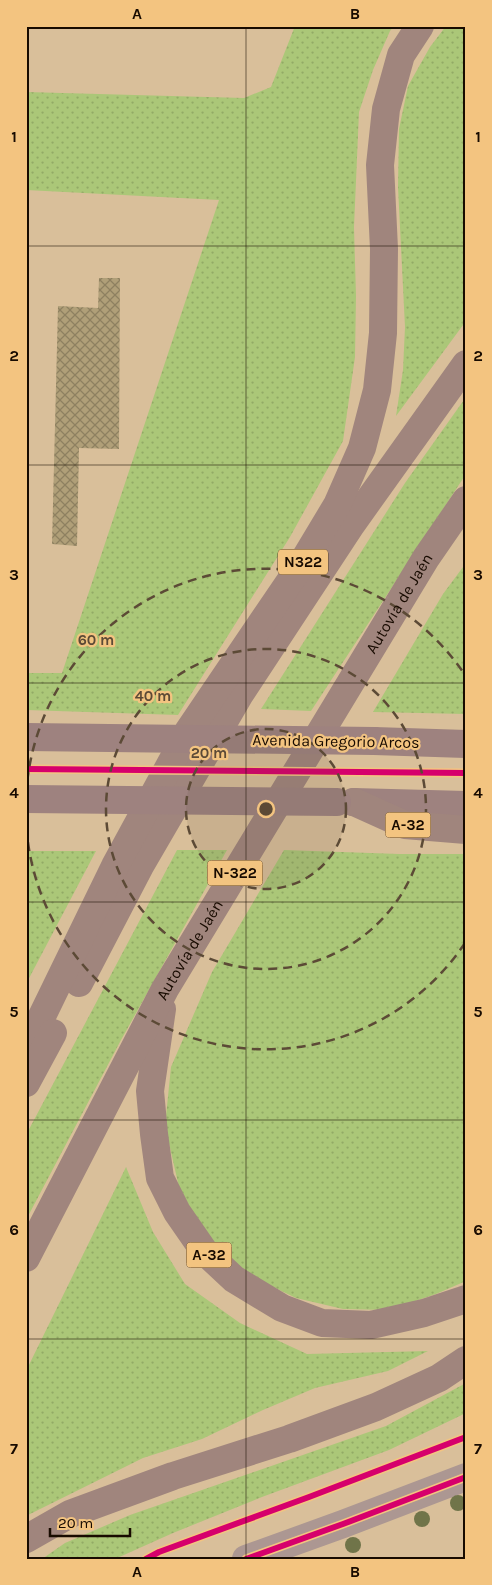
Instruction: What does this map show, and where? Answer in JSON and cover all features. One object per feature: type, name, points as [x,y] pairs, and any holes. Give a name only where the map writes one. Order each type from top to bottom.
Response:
[{"type":"highway","name":"N322","points":[[26,1049],[115,866],[189,730],[301,565],[337,505],[362,448],[377,390],[383,333],[384,249],[380,165],[386,109],[401,55],[420,26]]},
{"type":"highway","points":[[26,1083],[140,866],[240,694],[351,525],[466,364]]},
{"type":"highway","name":"Autovía de Jaén","points":[[26,1258],[165,989],[426,558],[466,500]]},
{"type":"highway","name":"A-32","points":[[345,802],[405,824],[466,830]]},
{"type":"highway","name":"A-32","points":[[165,989],[150,1091],[160,1178],[177,1212],[204,1250],[234,1279],[282,1308],[322,1323],[371,1325],[424,1313],[466,1299]]},
{"type":"highway","points":[[26,1539],[70,1514],[173,1476],[289,1439],[376,1407],[439,1378],[466,1360]]},
{"type":"main road","name":"Avenida Gregorio Arcos","points":[[26,737],[374,741],[466,744]]},
{"type":"main road","points":[[26,798],[466,805]]},
{"type":"street","points":[[246,1559],[466,1478]]},
{"type":"green space","points":[[295,26],[394,26],[373,70],[359,112],[354,227],[355,357],[343,441],[290,537],[178,715],[26,710],[26,673],[62,673],[219,200],[26,190],[26,92],[244,98],[271,87]]},
{"type":"green space","points":[[446,26],[466,26],[466,321],[396,416],[403,370],[405,327],[398,187],[399,129],[408,86],[430,47]]},
{"type":"green space","points":[[466,397],[466,474],[311,711],[261,709],[405,483]]},
{"type":"green space","points":[[466,563],[466,714],[373,712],[443,594]]},
{"type":"green space","points":[[177,850],[227,850],[121,1040],[26,1220],[26,1135]]},
{"type":"green space","points":[[284,850],[466,854],[466,1281],[436,1294],[389,1310],[343,1309],[296,1298],[244,1273],[203,1231],[179,1187],[165,1126],[171,1067],[212,972]]},
{"type":"green space","points":[[26,851],[96,851],[26,984]]},
{"type":"green space","points":[[126,1167],[153,1232],[185,1284],[240,1323],[307,1354],[428,1351],[388,1371],[315,1388],[202,1439],[143,1458],[26,1516],[26,1371]]},
{"type":"green space","points":[[466,1383],[466,1413],[389,1450],[262,1497],[115,1559],[42,1559],[65,1543],[130,1515],[386,1426]]},
{"type":"building","points":[[99,278],[120,278],[119,449],[79,448],[77,546],[52,544],[58,306],[98,308]]},
{"type":"cycle path","points":[[26,769],[466,773]]},
{"type":"cycle path","points":[[146,1559],[159,1552],[466,1437]]},
{"type":"cycle path","points":[[246,1559],[466,1477]]}]
